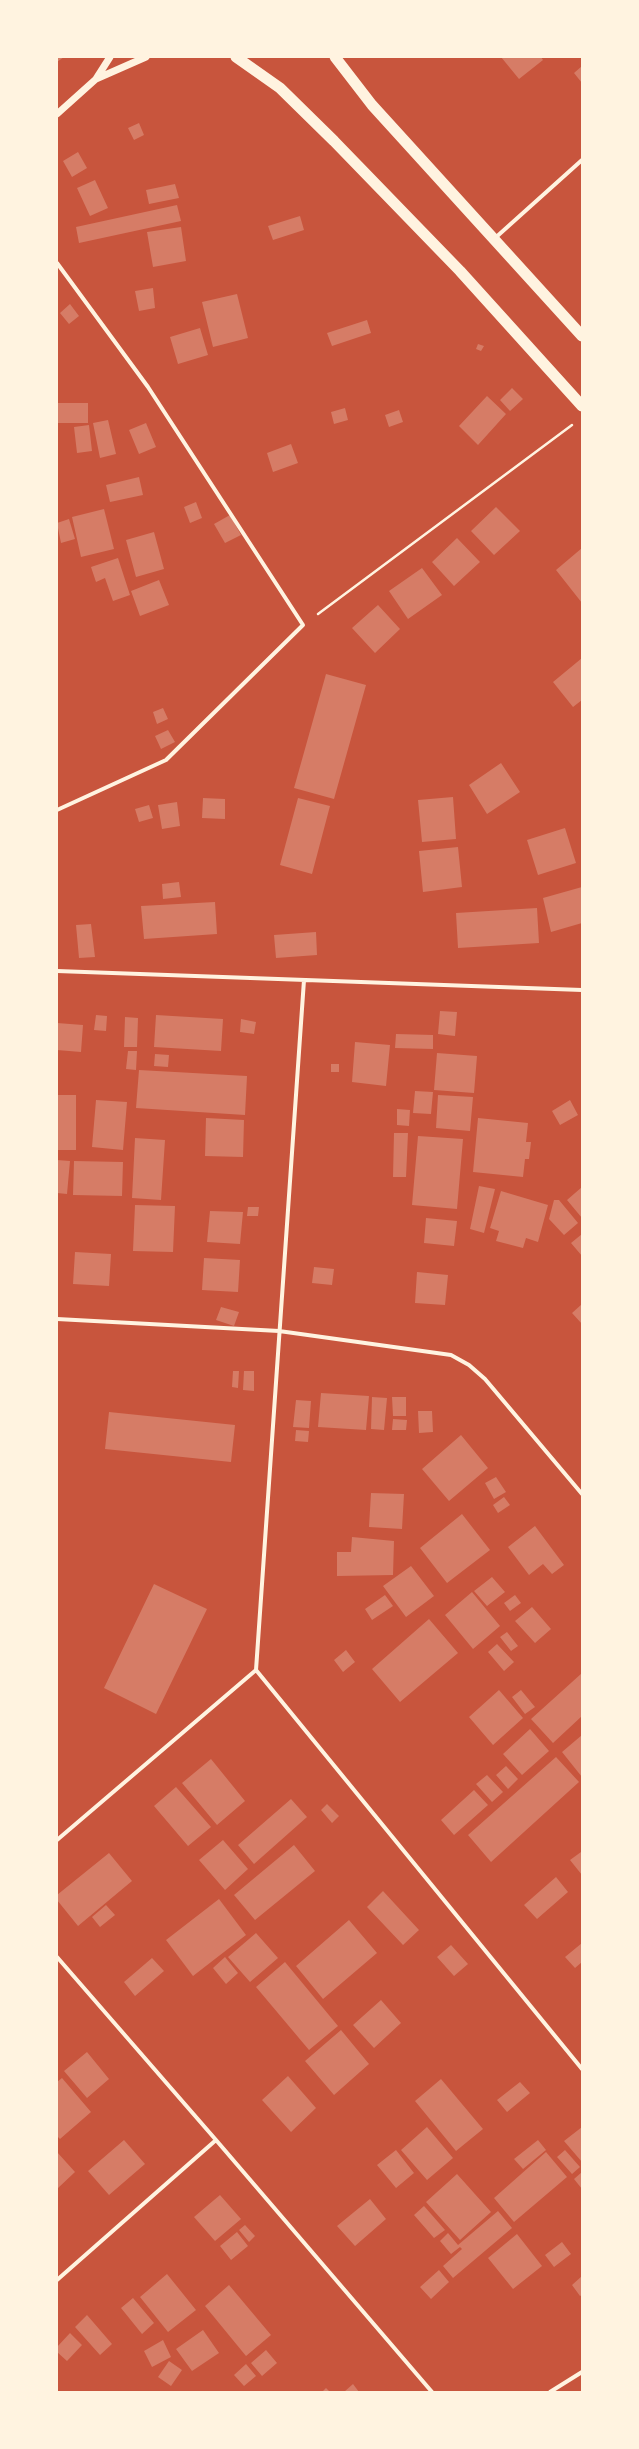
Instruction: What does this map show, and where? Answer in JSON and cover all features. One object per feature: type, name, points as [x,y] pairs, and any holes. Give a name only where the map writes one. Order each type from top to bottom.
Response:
[{"type":"highway","points":[[236,57],[280,88],[334,141],[460,271],[582,406]]},
{"type":"highway","points":[[335,57],[372,105],[582,336]]},
{"type":"street","points":[[57,114],[96,79],[110,57]]},
{"type":"street","points":[[96,79],[146,57]]},
{"type":"street","points":[[494,239],[582,160]]},
{"type":"street","points":[[57,263],[148,387],[303,625],[166,760],[57,810]]},
{"type":"street","points":[[57,972],[582,990]]},
{"type":"street","points":[[304,980],[256,1670],[582,2069]]},
{"type":"street","points":[[57,1319],[279,1330],[451,1355],[469,1365],[485,1379],[582,1494]]},
{"type":"street","points":[[57,1840],[256,1670]]},
{"type":"street","points":[[57,1957],[432,2392]]},
{"type":"street","points":[[57,2280],[216,2140]]},
{"type":"street","points":[[550,2392],[582,2372]]},
{"type":"path","points":[[303,625],[576,422]]},
{"type":"building","points":[[57,57],[64,57],[57,62]]},
{"type":"building","points":[[501,57],[541,57],[543,60],[519,79]]},
{"type":"building","points":[[582,66],[582,83],[574,73]]},
{"type":"building","points":[[139,123],[144,135],[134,140],[128,128]]},
{"type":"building","points":[[78,152],[87,168],[72,177],[63,161]]},
{"type":"building","points":[[95,180],[108,208],[90,216],[77,188]]},
{"type":"building","points":[[175,184],[179,198],[149,204],[146,190]]},
{"type":"building","points":[[177,205],[181,221],[79,243],[76,227]]},
{"type":"building","points":[[300,216],[304,230],[273,240],[268,226]]},
{"type":"building","points":[[181,227],[186,261],[153,267],[147,232]]},
{"type":"building","points":[[153,288],[155,308],[139,311],[135,291]]},
{"type":"building","points":[[237,294],[248,338],[213,347],[202,302]]},
{"type":"building","points":[[70,304],[79,316],[69,324],[60,313]]},
{"type":"building","points":[[367,320],[371,333],[332,346],[327,333]]},
{"type":"building","points":[[200,328],[208,355],[178,364],[170,337]]},
{"type":"building","points":[[478,344],[484,346],[481,351],[476,349]]},
{"type":"building","points":[[512,388],[523,399],[510,411],[500,400]]},
{"type":"building","points":[[487,396],[506,414],[478,445],[459,426]]},
{"type":"building","points":[[57,403],[88,403],[88,423],[57,423]]},
{"type":"building","points":[[345,408],[348,420],[334,424],[331,412]]},
{"type":"building","points":[[399,410],[403,422],[389,427],[385,415]]},
{"type":"building","points":[[108,420],[116,454],[100,458],[93,423]]},
{"type":"building","points":[[146,423],[156,447],[139,454],[129,430]]},
{"type":"building","points":[[89,425],[92,451],[77,453],[74,427]]},
{"type":"building","points":[[291,444],[298,463],[273,472],[267,453]]},
{"type":"building","points":[[139,477],[143,495],[110,502],[106,485]]},
{"type":"building","points":[[196,502],[202,518],[190,523],[184,507]]},
{"type":"building","points":[[496,507],[520,531],[494,555],[471,531]]},
{"type":"building","points":[[104,509],[114,549],[81,557],[72,517]]},
{"type":"building","points":[[230,515],[241,535],[225,543],[214,524]]},
{"type":"building","points":[[69,519],[75,539],[61,543],[57,523]]},
{"type":"building","points":[[154,532],[164,569],[136,577],[126,540]]},
{"type":"building","points":[[457,538],[480,562],[454,586],[432,562]]},
{"type":"building","points":[[582,548],[582,603],[556,570]]},
{"type":"building","points":[[118,558],[130,595],[113,601],[105,578],[96,582],[91,567]]},
{"type":"building","points":[[422,568],[442,595],[408,619],[389,591]]},
{"type":"building","points":[[159,580],[169,605],[140,616],[131,591]]},
{"type":"building","points":[[378,605],[400,629],[375,653],[352,628]]},
{"type":"building","points":[[582,658],[582,700],[573,707],[553,682]]},
{"type":"building","points":[[326,674],[366,685],[334,799],[294,788]]},
{"type":"building","points":[[163,708],[168,719],[157,724],[153,712]]},
{"type":"building","points":[[168,730],[175,742],[161,749],[155,736]]},
{"type":"building","points":[[501,763],[520,792],[487,814],[469,785]]},
{"type":"building","points":[[453,797],[456,839],[422,842],[418,800]]},
{"type":"building","points":[[203,798],[225,799],[225,819],[202,818]]},
{"type":"building","points":[[298,798],[330,806],[312,874],[280,865]]},
{"type":"building","points":[[177,802],[180,826],[162,829],[158,805]]},
{"type":"building","points":[[149,805],[153,818],[139,822],[135,809]]},
{"type":"building","points":[[565,828],[576,863],[538,875],[527,840]]},
{"type":"building","points":[[458,847],[462,887],[423,892],[419,851]]},
{"type":"building","points":[[179,882],[181,897],[163,899],[162,884]]},
{"type":"building","points":[[582,887],[582,923],[551,932],[543,898]]},
{"type":"building","points":[[215,902],[217,934],[144,939],[141,906]]},
{"type":"building","points":[[537,908],[539,943],[458,948],[456,913]]},
{"type":"building","points":[[91,924],[95,957],[79,958],[76,925]]},
{"type":"building","points":[[316,932],[317,955],[276,958],[274,935]]},
{"type":"building","points":[[440,1011],[457,1012],[455,1036],[438,1034]]},
{"type":"building","points":[[96,1015],[107,1016],[106,1031],[94,1030]]},
{"type":"building","points":[[156,1015],[223,1019],[221,1051],[154,1047]]},
{"type":"building","points":[[125,1017],[138,1018],[137,1047],[124,1047]]},
{"type":"building","points":[[241,1019],[256,1022],[254,1034],[240,1032]]},
{"type":"building","points":[[57,1023],[83,1025],[81,1052],[57,1050]]},
{"type":"building","points":[[396,1034],[433,1035],[433,1049],[395,1048]]},
{"type":"building","points":[[355,1042],[390,1045],[386,1086],[352,1082]]},
{"type":"building","points":[[128,1051],[137,1051],[136,1070],[126,1069]]},
{"type":"building","points":[[437,1053],[477,1056],[474,1093],[434,1090]]},
{"type":"building","points":[[155,1054],[169,1055],[168,1067],[154,1066]]},
{"type":"building","points":[[331,1064],[339,1064],[339,1072],[331,1072]]},
{"type":"building","points":[[139,1070],[247,1076],[245,1115],[136,1108]]},
{"type":"building","points":[[415,1091],[433,1092],[431,1114],[413,1113]]},
{"type":"building","points":[[57,1095],[76,1095],[76,1150],[57,1150]]},
{"type":"building","points":[[438,1095],[473,1097],[470,1131],[436,1128]]},
{"type":"building","points":[[96,1100],[127,1102],[123,1150],[92,1147]]},
{"type":"building","points":[[570,1100],[578,1115],[560,1125],[552,1111]]},
{"type":"building","points":[[397,1109],[410,1110],[409,1126],[397,1125]]},
{"type":"building","points":[[206,1118],[244,1120],[243,1157],[205,1156]]},
{"type":"building","points":[[478,1118],[528,1123],[526,1142],[531,1142],[529,1159],[525,1159],[523,1177],[473,1172]]},
{"type":"building","points":[[394,1133],[408,1133],[406,1177],[393,1177]]},
{"type":"building","points":[[418,1136],[463,1139],[457,1209],[412,1205]]},
{"type":"building","points":[[135,1138],[165,1140],[161,1200],[132,1198]]},
{"type":"building","points":[[57,1160],[70,1161],[67,1194],[57,1193]]},
{"type":"building","points":[[74,1161],[123,1162],[122,1196],[73,1195]]},
{"type":"building","points":[[479,1186],[495,1189],[484,1233],[470,1229]]},
{"type":"building","points":[[582,1187],[582,1218],[567,1200]]},
{"type":"building","points":[[501,1191],[548,1205],[538,1242],[526,1238],[523,1248],[496,1241],[499,1231],[490,1228]]},
{"type":"building","points":[[554,1200],[559,1200],[578,1223],[564,1235],[549,1219]]},
{"type":"building","points":[[135,1205],[175,1206],[173,1252],[133,1251]]},
{"type":"building","points":[[248,1207],[259,1207],[258,1216],[247,1216]]},
{"type":"building","points":[[210,1211],[243,1212],[240,1244],[207,1242]]},
{"type":"building","points":[[426,1218],[457,1221],[454,1246],[424,1243]]},
{"type":"building","points":[[582,1234],[582,1256],[571,1243]]},
{"type":"building","points":[[75,1252],[111,1254],[109,1286],[73,1284]]},
{"type":"building","points":[[204,1258],[240,1260],[238,1292],[202,1290]]},
{"type":"building","points":[[314,1267],[334,1269],[332,1285],[312,1283]]},
{"type":"building","points":[[417,1272],[448,1275],[445,1305],[415,1303]]},
{"type":"building","points":[[582,1304],[582,1324],[572,1313]]},
{"type":"building","points":[[221,1307],[239,1312],[234,1326],[216,1320]]},
{"type":"building","points":[[233,1371],[239,1371],[238,1388],[232,1387]]},
{"type":"building","points":[[244,1371],[254,1371],[254,1391],[243,1390]]},
{"type":"building","points":[[321,1393],[369,1396],[366,1430],[318,1427]]},
{"type":"building","points":[[372,1397],[387,1398],[384,1430],[371,1429]]},
{"type":"building","points":[[392,1397],[406,1397],[406,1416],[393,1416]]},
{"type":"building","points":[[296,1400],[311,1401],[309,1428],[293,1427]]},
{"type":"building","points":[[418,1411],[432,1411],[433,1432],[419,1433]]},
{"type":"building","points":[[109,1412],[235,1425],[231,1462],[105,1449]]},
{"type":"building","points":[[393,1419],[407,1420],[406,1430],[392,1430]]},
{"type":"building","points":[[296,1430],[309,1431],[308,1442],[295,1441]]},
{"type":"building","points":[[461,1435],[488,1468],[449,1501],[422,1469]]},
{"type":"building","points":[[496,1477],[506,1492],[494,1499],[485,1483]]},
{"type":"building","points":[[371,1493],[404,1494],[402,1529],[369,1527]]},
{"type":"building","points":[[504,1497],[510,1505],[498,1513],[493,1505]]},
{"type":"building","points":[[462,1514],[490,1550],[447,1583],[420,1548]]},
{"type":"building","points":[[535,1526],[564,1565],[552,1574],[543,1564],[529,1575],[508,1547]]},
{"type":"building","points":[[352,1537],[394,1541],[393,1575],[337,1576],[337,1552],[351,1552]]},
{"type":"building","points":[[411,1566],[434,1596],[406,1617],[383,1586]]},
{"type":"building","points":[[492,1577],[505,1592],[487,1606],[474,1591]]},
{"type":"building","points":[[154,1584],[207,1609],[156,1714],[104,1688]]},
{"type":"building","points":[[472,1592],[500,1626],[473,1649],[445,1615]]},
{"type":"building","points":[[385,1595],[393,1606],[372,1620],[365,1609]]},
{"type":"building","points":[[515,1595],[521,1603],[510,1611],[504,1603]]},
{"type":"building","points":[[532,1607],[551,1629],[535,1643],[515,1621]]},
{"type":"building","points":[[429,1619],[458,1653],[400,1702],[372,1669]]},
{"type":"building","points":[[507,1632],[518,1646],[511,1651],[500,1637]]},
{"type":"building","points":[[497,1644],[514,1662],[504,1671],[488,1652]]},
{"type":"building","points":[[346,1650],[355,1662],[343,1672],[334,1660]]},
{"type":"building","points":[[582,1673],[582,1716],[553,1743],[531,1719]]},
{"type":"building","points":[[499,1690],[523,1718],[493,1745],[469,1717]]},
{"type":"building","points":[[521,1690],[535,1707],[525,1714],[512,1697]]},
{"type":"building","points":[[530,1729],[549,1751],[522,1775],[503,1754]]},
{"type":"building","points":[[582,1735],[582,1777],[562,1752]]},
{"type":"building","points":[[556,1757],[579,1782],[491,1862],[468,1835]]},
{"type":"building","points":[[211,1759],[245,1801],[217,1825],[182,1783]]},
{"type":"building","points":[[506,1766],[518,1779],[508,1789],[496,1775]]},
{"type":"building","points":[[487,1775],[503,1792],[492,1802],[476,1784]]},
{"type":"building","points":[[176,1787],[211,1827],[188,1846],[154,1806]]},
{"type":"building","points":[[474,1790],[488,1805],[454,1835],[441,1820]]},
{"type":"building","points":[[291,1799],[307,1817],[254,1864],[238,1845]]},
{"type":"building","points":[[327,1804],[339,1816],[332,1823],[321,1810]]},
{"type":"building","points":[[223,1840],[248,1869],[225,1890],[199,1860]]},
{"type":"building","points":[[294,1845],[315,1871],[255,1920],[234,1895]]},
{"type":"building","points":[[581,1852],[582,1853],[582,1875],[570,1860]]},
{"type":"building","points":[[109,1853],[132,1881],[78,1926],[57,1900],[57,1895]]},
{"type":"building","points":[[556,1877],[568,1892],[537,1919],[524,1905]]},
{"type":"building","points":[[383,1891],[419,1930],[403,1945],[367,1907]]},
{"type":"building","points":[[219,1899],[246,1935],[193,1976],[166,1940]]},
{"type":"building","points":[[106,1905],[115,1915],[100,1927],[92,1917]]},
{"type":"building","points":[[349,1920],[377,1953],[323,1999],[296,1966]]},
{"type":"building","points":[[256,1933],[278,1958],[250,1982],[228,1957]]},
{"type":"building","points":[[582,1943],[582,1962],[575,1968],[565,1957]]},
{"type":"building","points":[[451,1945],[468,1964],[454,1976],[437,1957]]},
{"type":"building","points":[[225,1957],[238,1973],[226,1984],[213,1968]]},
{"type":"building","points":[[152,1958],[164,1971],[135,1996],[124,1982]]},
{"type":"building","points":[[285,1962],[338,2026],[309,2050],[256,1987]]},
{"type":"building","points":[[381,2000],[401,2023],[374,2048],[353,2025]]},
{"type":"building","points":[[341,2030],[369,2064],[334,2095],[305,2061]]},
{"type":"building","points":[[87,2052],[109,2079],[87,2098],[64,2071]]},
{"type":"building","points":[[288,2076],[316,2108],[291,2132],[262,2100]]},
{"type":"building","points":[[62,2078],[91,2112],[60,2139],[57,2136],[57,2082]]},
{"type":"building","points":[[441,2079],[483,2129],[456,2151],[415,2101]]},
{"type":"building","points":[[520,2082],[530,2093],[507,2112],[497,2100]]},
{"type":"building","points":[[427,2127],[453,2158],[427,2180],[401,2150]]},
{"type":"building","points":[[582,2127],[582,2162],[564,2141]]},
{"type":"building","points":[[124,2140],[145,2164],[109,2195],[88,2171]]},
{"type":"building","points":[[538,2140],[546,2150],[523,2169],[514,2159]]},
{"type":"building","points":[[396,2150],[414,2173],[396,2188],[377,2165]]},
{"type":"building","points":[[565,2150],[580,2167],[572,2174],[557,2157]]},
{"type":"building","points":[[57,2152],[75,2172],[57,2189]]},
{"type":"building","points":[[546,2152],[567,2177],[514,2222],[494,2198]]},
{"type":"building","points":[[582,2172],[582,2189],[574,2179]]},
{"type":"building","points":[[457,2174],[491,2212],[460,2240],[426,2202]]},
{"type":"building","points":[[220,2195],[241,2219],[215,2241],[194,2217]]},
{"type":"building","points":[[370,2199],[386,2219],[355,2246],[337,2226]]},
{"type":"building","points":[[424,2206],[445,2230],[434,2238],[414,2215]]},
{"type":"building","points":[[498,2211],[512,2228],[453,2278],[443,2266],[462,2249],[460,2247],[451,2254],[440,2241],[448,2233],[458,2245]]},
{"type":"building","points":[[245,2225],[255,2236],[249,2242],[239,2230]]},
{"type":"building","points":[[237,2232],[248,2246],[231,2260],[220,2246]]},
{"type":"building","points":[[517,2234],[542,2266],[513,2289],[488,2258]]},
{"type":"building","points":[[562,2242],[571,2254],[554,2267],[545,2255]]},
{"type":"building","points":[[439,2270],[449,2282],[431,2299],[420,2287]]},
{"type":"building","points":[[167,2274],[196,2310],[168,2332],[140,2297]]},
{"type":"building","points":[[582,2276],[582,2295],[580,2296],[572,2285]]},
{"type":"building","points":[[229,2285],[271,2335],[246,2356],[205,2306]]},
{"type":"building","points":[[133,2298],[154,2323],[142,2334],[121,2308]]},
{"type":"building","points":[[87,2315],[112,2344],[100,2355],[75,2327]]},
{"type":"building","points":[[203,2330],[219,2353],[192,2371],[176,2349]]},
{"type":"building","points":[[70,2333],[82,2345],[67,2361],[57,2352],[57,2347]]},
{"type":"building","points":[[163,2340],[171,2357],[152,2367],[144,2351]]},
{"type":"building","points":[[266,2350],[277,2363],[262,2376],[251,2363]]},
{"type":"building","points":[[169,2361],[182,2370],[171,2386],[158,2377]]},
{"type":"building","points":[[246,2364],[256,2376],[244,2386],[234,2375]]},
{"type":"building","points":[[353,2384],[359,2392],[344,2392]]},
{"type":"building","points":[[326,2388],[330,2392],[322,2392]]}]
